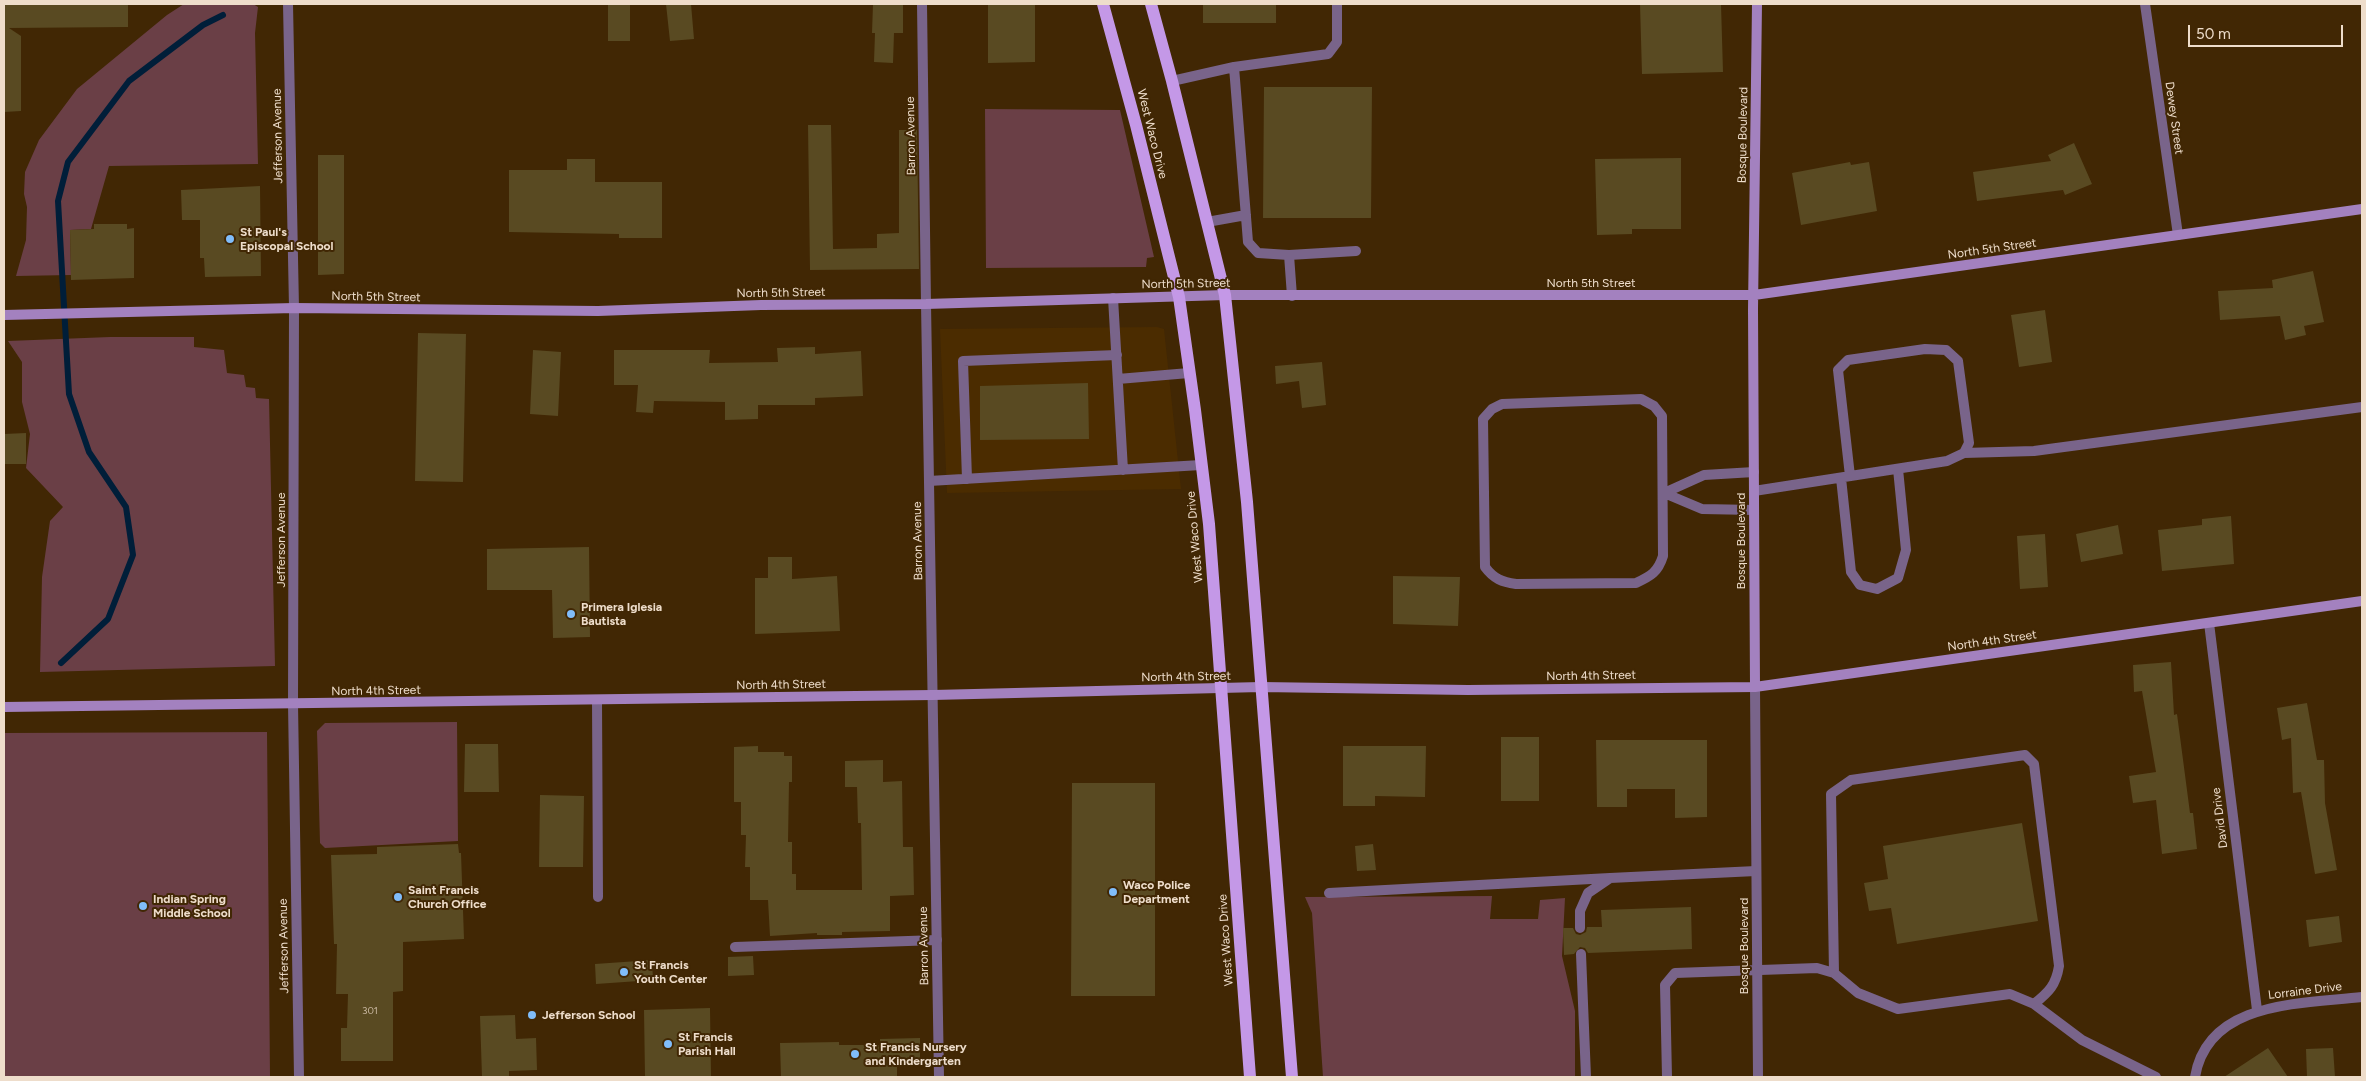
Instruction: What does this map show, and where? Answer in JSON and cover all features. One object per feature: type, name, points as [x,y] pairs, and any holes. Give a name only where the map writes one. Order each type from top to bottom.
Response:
[{"type":"main road","name":"West Waco Drive","points":[[1103,4],[1136,125],[1179,297],[1202,465],[1208,524],[1250,1077]]},
{"type":"main road","points":[[1151,4],[1225,296],[1247,502],[1292,1077]]},
{"type":"main road","name":"Bosque Boulevard","points":[[1755,688],[1754,295],[1757,4]]},
{"type":"main road","name":"North 5th Street","points":[[4,315],[119,314],[294,308],[598,311],[761,305],[926,304],[1225,296],[1754,295],[2362,209]]},
{"type":"main road","name":"North 4th Street","points":[[4,707],[933,695],[1261,687],[1468,690],[1755,688],[2362,601]]},
{"type":"street","name":"Jefferson Avenue","points":[[288,4],[294,308],[293,704],[299,1077]]},
{"type":"street","name":"Barron Avenue","points":[[922,4],[939,1077]]},
{"type":"street","points":[[1172,81],[1234,67],[1328,54],[1337,42],[1337,4]]},
{"type":"street","name":"Dewey Street","points":[[2145,4],[2178,235]]},
{"type":"street","points":[[1234,67],[1248,242],[1258,253],[1289,255],[1356,251]]},
{"type":"street","points":[[1207,222],[1246,215]]},
{"type":"street","points":[[1289,255],[1292,296]]},
{"type":"street","points":[[1113,298],[1123,470]]},
{"type":"street","points":[[1898,469],[1906,550],[1898,578],[1877,589],[1860,585],[1851,572],[1838,370],[1848,360],[1925,349],[1946,350],[1958,361],[1969,442],[1964,453]]},
{"type":"street","points":[[967,479],[963,361],[1116,355]]},
{"type":"street","points":[[1118,379],[1189,373]]},
{"type":"street","points":[[1642,399],[1654,406],[1662,416],[1664,493],[1663,556],[1658,569],[1650,577],[1636,583],[1516,584],[1502,582],[1492,576],[1485,567],[1483,418],[1492,409],[1502,404],[1642,399]]},
{"type":"street","points":[[1754,491],[1947,461],[1964,453],[2034,451],[2234,426],[2362,407]]},
{"type":"street","points":[[929,481],[1202,465]]},
{"type":"street","points":[[1664,493],[1704,475],[1754,472]]},
{"type":"street","points":[[1664,493],[1702,510],[1754,510]]},
{"type":"street","name":"David Drive","points":[[2209,623],[2257,1010]]},
{"type":"street","name":"Bosque Boulevard","points":[[1755,688],[1758,1077]]},
{"type":"street","points":[[597,700],[598,897]]},
{"type":"street","points":[[1834,973],[1831,794],[1851,780],[2024,755],[2034,764],[2059,966],[2057,980],[2051,990],[2034,1004]]},
{"type":"street","points":[[1329,893],[1756,871]]},
{"type":"street","points":[[1580,928],[1580,911],[1588,893],[1610,878]]},
{"type":"street","points":[[735,947],[937,940]]},
{"type":"street","points":[[1581,954],[1586,1077]]},
{"type":"street","points":[[1667,1077],[1665,985],[1675,973],[1757,972],[1817,968],[1834,973],[1858,993],[1898,1009],[2010,994],[2034,1004],[2082,1040],[2156,1077]]},
{"type":"street","name":"Lorraine Drive","points":[[2195,1077],[2205,1051],[2216,1036],[2229,1024],[2257,1010],[2362,997]]},
{"type":"street","points":[[2188,1077],[2205,1051]]},
{"type":"shaded area","points":[[184,4],[253,4],[258,7],[255,33],[258,164],[109,166],[91,229],[70,230],[71,275],[16,276],[26,240],[25,172],[39,140],[77,89],[167,15]]},
{"type":"shaded area","points":[[985,109],[1120,110],[1154,257],[1147,258],[1146,267],[986,268]]},
{"type":"shaded area","points":[[1157,327],[1164,329],[1181,489],[947,493],[940,329]]},
{"type":"shaded area","points":[[110,337],[194,337],[194,347],[224,350],[227,373],[244,375],[246,387],[255,388],[256,398],[269,399],[275,666],[40,672],[42,577],[50,521],[63,507],[26,468],[30,434],[22,402],[22,362],[8,341]]},
{"type":"shaded area","points":[[457,722],[458,841],[325,848],[320,843],[317,731],[325,723]]},
{"type":"shaded area","name":"Indian Spring Middle School","points":[[267,732],[270,1077],[4,1077],[4,733]]},
{"type":"shaded area","points":[[1492,896],[1490,919],[1538,919],[1540,900],[1565,898],[1562,956],[1575,1011],[1575,1077],[1323,1077],[1312,913],[1305,897]]},
{"type":"building","points":[[4,4],[128,4],[128,27],[9,28],[21,36],[21,111],[4,112]]},
{"type":"building","points":[[608,4],[630,4],[630,41],[608,41]]},
{"type":"building","points":[[666,4],[691,4],[694,39],[670,41]]},
{"type":"building","points":[[873,4],[903,4],[903,33],[894,33],[893,63],[874,62]]},
{"type":"building","points":[[988,4],[1035,4],[1035,62],[988,63]]},
{"type":"building","points":[[1203,4],[1276,4],[1276,23],[1203,23]]},
{"type":"building","points":[[1640,4],[1721,4],[1723,72],[1642,74]]},
{"type":"building","points":[[1264,87],[1372,87],[1371,218],[1263,218]]},
{"type":"building","points":[[808,125],[831,125],[833,249],[877,248],[877,234],[899,233],[899,130],[917,130],[919,269],[810,270]]},
{"type":"building","points":[[2074,143],[2092,184],[2065,195],[2063,190],[1977,201],[1973,172],[2051,161],[2048,155]]},
{"type":"building","points":[[318,155],[344,155],[344,274],[318,275]]},
{"type":"building","points":[[1681,158],[1681,229],[1632,229],[1632,234],[1597,235],[1595,159]]},
{"type":"building","points":[[567,159],[595,159],[595,182],[662,182],[662,238],[619,238],[619,234],[509,232],[509,170],[567,170]]},
{"type":"building","points":[[1850,162],[1851,165],[1869,162],[1877,211],[1801,225],[1792,173]]},
{"type":"building","name":"St Paul's Episcopal School","points":[[260,186],[261,276],[205,277],[204,258],[200,258],[200,220],[182,220],[181,190]]},
{"type":"building","points":[[94,224],[127,224],[127,229],[134,228],[134,278],[71,280],[70,230],[94,229]]},
{"type":"building","points":[[2313,271],[2324,322],[2304,326],[2306,335],[2285,340],[2280,316],[2220,320],[2218,291],[2273,288],[2272,280]]},
{"type":"building","points":[[2045,310],[2052,362],[2019,367],[2011,315]]},
{"type":"building","points":[[418,333],[466,334],[463,482],[415,481]]},
{"type":"building","points":[[815,347],[815,354],[861,351],[863,396],[815,398],[815,405],[758,405],[758,419],[725,420],[725,402],[654,401],[653,413],[636,412],[638,385],[614,385],[614,350],[710,350],[709,363],[778,362],[777,348]]},
{"type":"building","points":[[533,350],[561,352],[558,416],[530,414]]},
{"type":"building","points":[[1322,362],[1326,405],[1302,408],[1299,381],[1276,384],[1275,366]]},
{"type":"building","points":[[1088,383],[1089,439],[980,440],[980,386]]},
{"type":"building","points":[[26,433],[26,464],[4,464],[4,434]]},
{"type":"building","points":[[2231,516],[2234,564],[2162,571],[2158,530],[2202,525],[2202,519]]},
{"type":"building","points":[[2118,525],[2123,554],[2081,562],[2076,534]]},
{"type":"building","points":[[2045,534],[2048,587],[2020,589],[2017,536]]},
{"type":"building","name":"Primera Iglesia Bautista","points":[[589,547],[590,637],[553,638],[552,590],[487,590],[487,549]]},
{"type":"building","points":[[768,557],[792,557],[792,579],[837,576],[840,631],[755,634],[755,578],[768,578]]},
{"type":"building","points":[[1393,576],[1460,577],[1458,626],[1393,624]]},
{"type":"building","points":[[2171,662],[2174,715],[2177,714],[2190,813],[2193,813],[2197,849],[2162,854],[2156,800],[2133,803],[2129,776],[2156,772],[2142,691],[2134,692],[2133,665]]},
{"type":"building","points":[[2307,703],[2317,760],[2324,760],[2325,803],[2337,870],[2315,874],[2301,792],[2293,793],[2291,738],[2282,740],[2277,708]]},
{"type":"building","points":[[1501,737],[1539,737],[1539,801],[1501,801]]},
{"type":"building","points":[[1596,740],[1707,740],[1707,817],[1675,818],[1675,789],[1627,789],[1627,807],[1597,807]]},
{"type":"building","points":[[465,744],[498,744],[499,792],[464,792]]},
{"type":"building","points":[[758,746],[758,752],[784,752],[784,756],[792,756],[792,782],[789,782],[788,842],[792,842],[792,874],[796,874],[796,890],[862,890],[861,823],[858,823],[857,787],[845,787],[845,761],[883,760],[883,782],[902,781],[903,847],[913,847],[914,895],[890,896],[890,931],[842,932],[842,935],[817,935],[817,933],[770,936],[768,900],[750,900],[750,867],[745,867],[746,835],[741,835],[741,802],[734,802],[734,747]]},
{"type":"building","points":[[1343,746],[1426,746],[1425,797],[1375,796],[1375,806],[1343,806]]},
{"type":"building","name":"Waco Police Department","points":[[1072,783],[1155,783],[1155,996],[1071,996]]},
{"type":"building","points":[[540,795],[584,796],[583,867],[539,867]]},
{"type":"building","points":[[2022,823],[2038,921],[1897,944],[1891,908],[1869,911],[1864,883],[1888,879],[1883,846]]},
{"type":"building","name":"Saint Francis Church Office","points":[[458,844],[459,853],[461,853],[464,939],[403,942],[403,991],[393,992],[393,1061],[341,1061],[341,1028],[347,1028],[348,994],[336,994],[337,944],[334,944],[331,855],[377,854],[377,847]]},
{"type":"building","points":[[1373,844],[1376,870],[1357,871],[1355,846]]},
{"type":"building","points":[[1691,907],[1692,949],[1588,953],[1585,948],[1580,947],[1574,954],[1564,955],[1563,928],[1573,928],[1576,934],[1580,935],[1586,932],[1587,927],[1602,927],[1601,910]]},
{"type":"building","points":[[2339,916],[2342,942],[2309,947],[2306,920]]},
{"type":"building","points":[[753,956],[754,975],[728,976],[728,957]]},
{"type":"building","name":"St Francis Youth Center","points":[[652,960],[653,980],[596,984],[595,964]]},
{"type":"building","name":"St Francis Parish Hall","points":[[710,1008],[711,1077],[645,1077],[644,1010]]},
{"type":"building","points":[[515,1015],[516,1039],[536,1038],[537,1070],[509,1071],[509,1077],[482,1077],[480,1016]]},
{"type":"building","name":"St Francis Nursery and Kindergarten","points":[[920,1038],[920,1063],[897,1063],[897,1077],[781,1077],[780,1043],[839,1042],[839,1045],[880,1045],[880,1039]]},
{"type":"building","points":[[2268,1048],[2288,1077],[2224,1077]]},
{"type":"building","points":[[2333,1048],[2335,1077],[2307,1077],[2306,1049]]},
{"type":"waterway","points":[[61,663],[108,619],[133,555],[126,507],[89,452],[69,394],[58,201],[68,162],[129,81],[203,25],[223,15]]},
{"type":"place","name":"St Paul's Episcopal School","points":[[230,239]]},
{"type":"place","name":"Primera Iglesia Bautista","points":[[571,614]]},
{"type":"place","name":"Waco Police Department","points":[[1113,892]]},
{"type":"place","name":"Saint Francis Church Office","points":[[398,897]]},
{"type":"place","name":"Indian Spring Middle School","points":[[143,906]]},
{"type":"place","name":"St Francis Youth Center","points":[[624,972]]},
{"type":"place","name":"Jefferson School","points":[[532,1015]]},
{"type":"place","name":"St Francis Parish Hall","points":[[668,1044]]},
{"type":"place","name":"St Francis Nursery and Kindergarten","points":[[855,1054]]}]
